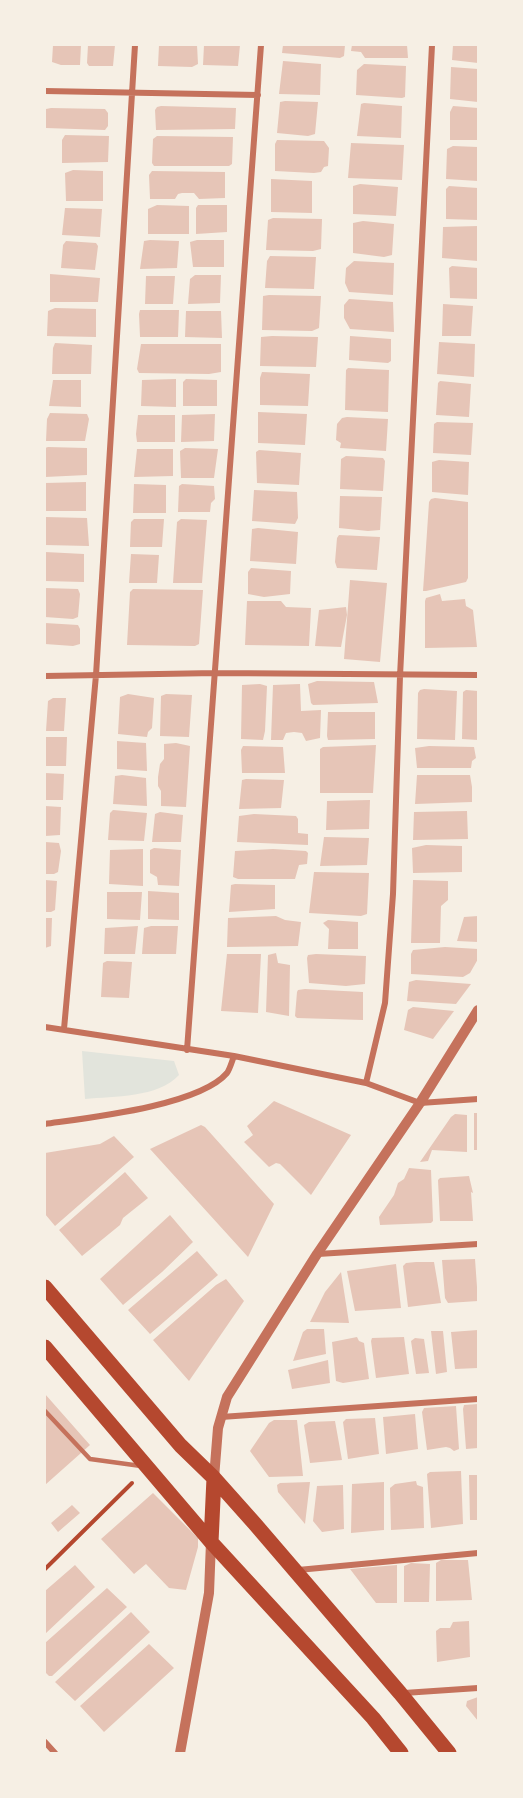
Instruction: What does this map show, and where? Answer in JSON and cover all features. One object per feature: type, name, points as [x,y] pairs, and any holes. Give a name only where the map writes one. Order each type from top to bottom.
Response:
[{"type":"main road","points":[[45,1287],[181,1446],[214,1478],[449,1753]]},
{"type":"main road","points":[[45,1347],[211,1542],[373,1718],[400,1753]]},
{"type":"main road","points":[[211,1542],[214,1478]]},
{"type":"street","points":[[64,1029],[96,675],[135,45]]},
{"type":"street","points":[[187,1050],[261,45]]},
{"type":"street","points":[[366,1083],[385,1003],[393,894],[400,676],[432,45]]},
{"type":"street","points":[[45,91],[258,95]]},
{"type":"street","points":[[45,676],[216,673],[478,675]]},
{"type":"street","points":[[214,1478],[218,1428],[226,1397],[317,1254],[420,1103],[478,1010]]},
{"type":"street","points":[[45,1027],[234,1056],[366,1083],[420,1103],[478,1099]]},
{"type":"street","points":[[45,1124],[117,1114],[172,1101],[204,1090],[227,1073],[234,1056]]},
{"type":"street","points":[[317,1254],[478,1245]]},
{"type":"street","points":[[220,1417],[478,1399]]},
{"type":"street","points":[[180,1753],[209,1593],[211,1542]]},
{"type":"street","points":[[294,1571],[316,1567],[478,1553]]},
{"type":"street","points":[[400,1694],[478,1688]]},
{"type":"street","points":[[45,1742],[55,1753]]},
{"type":"lane","points":[[45,1411],[90,1459],[148,1467]]},
{"type":"path","points":[[45,1569],[148,1467]]},
{"type":"shaded area","points":[[82,1051],[174,1061],[179,1075],[170,1083],[148,1092],[85,1099]]},
{"type":"building","points":[[53,45],[81,45],[80,65],[61,65],[52,62]]},
{"type":"building","points":[[88,45],[115,45],[113,66],[89,66],[87,63]]},
{"type":"building","points":[[159,45],[197,45],[198,64],[192,67],[158,66]]},
{"type":"building","points":[[204,45],[240,45],[238,66],[203,65]]},
{"type":"building","points":[[283,45],[345,45],[344,56],[340,58],[282,53]]},
{"type":"building","points":[[352,45],[407,45],[408,58],[365,58],[361,52],[351,51]]},
{"type":"building","points":[[453,45],[478,45],[478,63],[452,60]]},
{"type":"building","points":[[283,61],[321,64],[320,95],[279,94]]},
{"type":"building","points":[[364,64],[406,66],[405,97],[356,95],[357,70]]},
{"type":"building","points":[[451,67],[478,69],[478,102],[450,99]]},
{"type":"building","points":[[280,102],[318,102],[315,134],[308,136],[277,133]]},
{"type":"building","points":[[361,104],[402,106],[401,138],[357,136]]},
{"type":"building","points":[[161,106],[236,108],[235,129],[156,130],[155,110]]},
{"type":"building","points":[[453,106],[478,108],[478,140],[450,140],[450,112]]},
{"type":"building","points":[[46,109],[105,109],[108,113],[108,126],[105,130],[46,128]]},
{"type":"building","points":[[65,135],[109,136],[108,162],[62,163],[62,140]]},
{"type":"building","points":[[157,136],[233,137],[232,164],[229,166],[154,166],[152,163],[153,139]]},
{"type":"building","points":[[277,140],[324,141],[329,148],[328,166],[324,167],[321,172],[314,173],[275,171]]},
{"type":"building","points":[[351,143],[404,145],[402,180],[348,178]]},
{"type":"building","points":[[453,146],[478,147],[478,181],[446,179],[447,149]]},
{"type":"building","points":[[73,170],[103,171],[103,201],[66,201],[65,173]]},
{"type":"building","points":[[152,171],[225,172],[225,198],[199,199],[194,193],[182,193],[178,194],[175,199],[150,199],[149,175]]},
{"type":"building","points":[[271,179],[312,181],[312,213],[271,212]]},
{"type":"building","points":[[360,184],[398,187],[396,216],[353,214],[353,186]]},
{"type":"building","points":[[449,186],[478,188],[478,220],[446,219],[446,189]]},
{"type":"building","points":[[157,205],[189,206],[189,234],[148,234],[148,209]]},
{"type":"building","points":[[198,205],[227,205],[227,232],[196,234]]},
{"type":"building","points":[[65,208],[102,209],[100,237],[62,235]]},
{"type":"building","points":[[273,218],[322,219],[321,249],[313,251],[266,250],[268,220]]},
{"type":"building","points":[[363,221],[394,224],[392,255],[384,257],[353,253],[353,223]]},
{"type":"building","points":[[478,226],[478,261],[442,258],[443,227]]},
{"type":"building","points":[[224,240],[224,267],[193,267],[190,242]]},
{"type":"building","points":[[66,241],[96,243],[98,246],[95,270],[61,268],[63,245]]},
{"type":"building","points":[[144,241],[179,241],[177,268],[140,269]]},
{"type":"building","points":[[270,256],[316,257],[314,289],[265,288],[267,261]]},
{"type":"building","points":[[354,261],[394,263],[393,295],[349,292],[345,283],[346,268]]},
{"type":"building","points":[[452,266],[478,268],[478,299],[450,298],[449,268]]},
{"type":"building","points":[[50,274],[100,278],[98,302],[50,302]]},
{"type":"building","points":[[195,275],[221,275],[220,303],[188,304],[190,279]]},
{"type":"building","points":[[146,276],[175,276],[173,304],[145,304]]},
{"type":"building","points":[[263,296],[321,296],[319,328],[312,331],[262,330]]},
{"type":"building","points":[[349,299],[393,302],[394,332],[350,329],[344,318],[344,305]]},
{"type":"building","points":[[443,304],[473,306],[471,336],[442,336]]},
{"type":"building","points":[[55,308],[96,309],[96,337],[47,336],[48,311]]},
{"type":"building","points":[[140,310],[179,310],[178,337],[140,337]]},
{"type":"building","points":[[186,311],[221,311],[222,338],[185,337]]},
{"type":"building","points":[[350,336],[391,339],[391,361],[388,363],[349,360]]},
{"type":"building","points":[[261,337],[318,337],[316,367],[260,366]]},
{"type":"building","points":[[439,342],[475,344],[474,377],[437,374]]},
{"type":"building","points":[[55,343],[92,345],[91,374],[52,374]]},
{"type":"building","points":[[141,344],[221,344],[221,372],[209,374],[139,373],[137,369]]},
{"type":"building","points":[[348,368],[389,370],[388,412],[345,410],[346,370]]},
{"type":"building","points":[[262,372],[310,374],[308,406],[260,405]]},
{"type":"building","points":[[176,379],[176,407],[141,406],[142,380]]},
{"type":"building","points":[[186,379],[217,380],[217,406],[183,406],[183,382]]},
{"type":"building","points":[[53,380],[81,380],[81,407],[49,406]]},
{"type":"building","points":[[440,381],[471,384],[469,417],[436,415]]},
{"type":"building","points":[[258,412],[307,414],[305,445],[258,443]]},
{"type":"building","points":[[50,413],[87,414],[89,419],[85,441],[46,441],[47,419]]},
{"type":"building","points":[[215,414],[214,441],[181,442],[182,415]]},
{"type":"building","points":[[138,415],[175,415],[175,442],[137,442]]},
{"type":"building","points":[[342,418],[388,419],[386,451],[340,448],[341,443],[336,440],[337,424]]},
{"type":"building","points":[[437,422],[473,423],[471,455],[433,453],[434,424]]},
{"type":"building","points":[[45,448],[87,448],[87,475],[45,477]]},
{"type":"building","points":[[185,448],[218,449],[214,478],[181,478],[180,451]]},
{"type":"building","points":[[137,449],[173,449],[173,476],[134,477]]},
{"type":"building","points":[[259,450],[301,453],[299,485],[257,483],[256,452]]},
{"type":"building","points":[[346,456],[383,458],[385,461],[383,491],[340,489],[341,459]]},
{"type":"building","points":[[439,460],[469,462],[468,495],[432,492],[432,462]]},
{"type":"building","points":[[86,482],[86,511],[45,511],[45,483]]},
{"type":"building","points":[[134,484],[166,485],[166,513],[133,513]]},
{"type":"building","points":[[182,484],[214,486],[215,499],[211,503],[210,512],[178,512],[179,486]]},
{"type":"building","points":[[254,490],[297,492],[298,518],[295,524],[252,521]]},
{"type":"building","points":[[340,496],[382,497],[380,530],[339,528]]},
{"type":"building","points":[[435,498],[468,502],[468,578],[466,582],[423,591],[429,502]]},
{"type":"building","points":[[45,517],[87,518],[89,546],[45,545]]},
{"type":"building","points":[[134,519],[164,519],[162,547],[130,547],[131,522]]},
{"type":"building","points":[[181,519],[207,520],[202,583],[173,583],[177,522]]},
{"type":"building","points":[[252,529],[298,532],[296,564],[250,561]]},
{"type":"building","points":[[339,535],[380,537],[377,570],[337,568],[335,562]]},
{"type":"building","points":[[45,552],[84,554],[84,582],[45,581]]},
{"type":"building","points":[[131,554],[159,555],[157,583],[129,583]]},
{"type":"building","points":[[251,568],[291,571],[290,594],[264,597],[248,594],[248,572]]},
{"type":"building","points":[[350,580],[387,583],[380,662],[344,659]]},
{"type":"building","points":[[45,588],[78,589],[80,594],[78,617],[73,619],[45,617]]},
{"type":"building","points":[[133,589],[203,590],[199,644],[195,646],[127,645],[130,592]]},
{"type":"building","points":[[440,594],[442,601],[465,599],[466,606],[473,610],[477,647],[425,648],[425,601],[426,598]]},
{"type":"building","points":[[247,601],[281,601],[286,607],[311,608],[309,646],[245,645]]},
{"type":"building","points":[[346,607],[347,615],[341,647],[315,646],[319,610]]},
{"type":"building","points":[[45,623],[78,625],[80,644],[73,646],[45,644]]},
{"type":"building","points":[[317,681],[374,682],[378,703],[313,705],[308,684]]},
{"type":"building","points":[[300,684],[301,711],[321,710],[320,738],[306,741],[302,733],[294,732],[286,733],[283,740],[271,740],[273,685]]},
{"type":"building","points":[[242,685],[267,686],[263,740],[241,739]]},
{"type":"building","points":[[424,689],[457,691],[455,740],[417,739],[418,693]]},
{"type":"building","points":[[478,691],[478,740],[462,739],[463,692]]},
{"type":"building","points":[[128,694],[154,698],[152,728],[147,737],[118,734],[120,697]]},
{"type":"building","points":[[166,694],[192,695],[189,737],[160,736],[161,696]]},
{"type":"building","points":[[53,698],[66,698],[64,731],[46,731],[48,701]]},
{"type":"building","points":[[328,712],[375,712],[375,739],[328,740]]},
{"type":"building","points":[[45,737],[67,737],[66,766],[45,766]]},
{"type":"building","points":[[117,741],[146,743],[147,771],[117,769]]},
{"type":"building","points":[[176,743],[190,746],[186,807],[161,806],[158,777],[160,764],[164,759],[164,744]]},
{"type":"building","points":[[376,745],[373,793],[320,793],[320,749]]},
{"type":"building","points":[[243,746],[283,747],[285,773],[242,773],[241,750]]},
{"type":"building","points":[[474,747],[476,758],[472,761],[471,768],[417,768],[415,748]]},
{"type":"building","points":[[45,773],[64,774],[63,800],[45,800]]},
{"type":"building","points":[[417,775],[470,775],[472,802],[415,804]]},
{"type":"building","points":[[115,776],[146,778],[147,806],[113,804]]},
{"type":"building","points":[[242,780],[284,780],[281,808],[239,809]]},
{"type":"building","points":[[370,800],[369,829],[326,830],[327,801]]},
{"type":"building","points":[[45,806],[61,807],[60,835],[45,836]]},
{"type":"building","points":[[113,810],[147,813],[144,841],[108,840],[110,813]]},
{"type":"building","points":[[467,811],[468,839],[413,840],[414,812]]},
{"type":"building","points":[[160,812],[183,815],[181,842],[152,842],[155,814]]},
{"type":"building","points":[[254,814],[296,816],[298,833],[308,834],[308,845],[237,842],[239,816]]},
{"type":"building","points":[[324,837],[369,838],[367,865],[320,866]]},
{"type":"building","points":[[45,842],[59,843],[61,851],[58,872],[54,874],[45,874]]},
{"type":"building","points":[[426,845],[462,846],[462,872],[413,873],[412,848]]},
{"type":"building","points":[[154,848],[181,850],[179,886],[158,885],[157,877],[150,873],[150,850]]},
{"type":"building","points":[[143,849],[143,886],[109,884],[110,850]]},
{"type":"building","points":[[273,849],[308,853],[307,864],[299,865],[295,879],[238,879],[233,877],[235,851]]},
{"type":"building","points":[[314,872],[369,873],[367,914],[361,916],[309,913]]},
{"type":"building","points":[[45,880],[57,881],[55,910],[51,912],[45,912]]},
{"type":"building","points":[[413,880],[448,881],[448,900],[441,906],[440,943],[411,943]]},
{"type":"building","points":[[231,885],[275,885],[275,909],[229,912]]},
{"type":"building","points":[[148,891],[179,893],[179,920],[148,919]]},
{"type":"building","points":[[107,892],[142,892],[140,920],[107,919]]},
{"type":"building","points":[[276,916],[301,922],[298,946],[227,947],[228,918]]},
{"type":"building","points":[[478,916],[478,942],[457,941],[464,917]]},
{"type":"building","points":[[45,918],[52,918],[51,946],[45,948]]},
{"type":"building","points":[[328,920],[358,922],[358,949],[328,949],[329,929],[323,923]]},
{"type":"building","points":[[138,926],[135,954],[104,954],[105,928]]},
{"type":"building","points":[[178,926],[176,954],[142,954],[144,928]]},
{"type":"building","points":[[445,947],[478,949],[478,959],[470,973],[463,977],[411,974],[413,950]]},
{"type":"building","points":[[276,953],[278,963],[290,965],[289,1016],[266,1012],[268,955]]},
{"type":"building","points":[[227,954],[261,954],[258,1013],[221,1011]]},
{"type":"building","points":[[308,955],[366,956],[365,984],[346,986],[309,983],[307,958]]},
{"type":"building","points":[[107,961],[132,962],[129,998],[101,997],[103,963]]},
{"type":"building","points":[[416,980],[471,984],[456,1004],[407,1001],[409,982]]},
{"type":"building","points":[[305,989],[363,992],[363,1020],[297,1018],[295,1016],[297,992]]},
{"type":"building","points":[[413,1007],[454,1011],[433,1039],[404,1030],[408,1010]]},
{"type":"building","points":[[274,1101],[351,1135],[311,1195],[280,1164],[276,1163],[269,1167],[244,1142],[253,1135],[247,1126]]},
{"type":"building","points":[[474,1113],[478,1113],[478,1150],[474,1150]]},
{"type":"building","points":[[455,1114],[467,1115],[467,1152],[432,1150],[428,1161],[420,1162],[451,1117]]},
{"type":"building","points":[[201,1125],[274,1204],[248,1257],[150,1149]]},
{"type":"building","points":[[114,1136],[134,1157],[55,1226],[45,1214],[45,1153],[100,1144]]},
{"type":"building","points":[[409,1168],[431,1170],[433,1221],[431,1223],[380,1225],[379,1217]]},
{"type":"building","points":[[125,1172],[148,1198],[82,1256],[59,1230]]},
{"type":"building","points":[[469,1176],[473,1193],[471,1192],[473,1221],[440,1221],[438,1180]]},
{"type":"building","points":[[170,1215],[193,1242],[123,1305],[100,1279]]},
{"type":"building","points":[[197,1251],[218,1275],[150,1334],[128,1310]]},
{"type":"building","points":[[475,1259],[478,1301],[448,1303],[445,1298],[442,1260]]},
{"type":"building","points":[[434,1262],[441,1303],[408,1307],[403,1266],[406,1263]]},
{"type":"building","points":[[396,1264],[401,1308],[355,1311],[347,1271]]},
{"type":"building","points":[[341,1272],[349,1323],[310,1322],[325,1292]]},
{"type":"building","points":[[226,1279],[244,1301],[189,1381],[153,1340],[216,1285]]},
{"type":"building","points":[[307,1329],[324,1329],[326,1354],[293,1361],[303,1332]]},
{"type":"building","points":[[478,1330],[478,1368],[455,1369],[451,1332]]},
{"type":"building","points":[[431,1331],[443,1331],[447,1372],[436,1374]]},
{"type":"building","points":[[357,1337],[364,1343],[369,1379],[343,1383],[336,1381],[332,1342]]},
{"type":"building","points":[[404,1337],[409,1374],[376,1378],[372,1338]]},
{"type":"building","points":[[415,1338],[424,1339],[429,1373],[416,1374],[411,1341]]},
{"type":"building","points":[[328,1360],[330,1383],[292,1389],[288,1370]]},
{"type":"building","points":[[45,1394],[90,1445],[45,1485]]},
{"type":"building","points":[[478,1404],[478,1448],[466,1449],[464,1405]]},
{"type":"building","points":[[456,1406],[459,1449],[454,1451],[446,1447],[427,1450],[422,1412],[424,1408]]},
{"type":"building","points":[[415,1414],[418,1449],[386,1454],[383,1417]]},
{"type":"building","points":[[375,1418],[379,1454],[348,1459],[343,1422],[346,1419]]},
{"type":"building","points":[[274,1420],[297,1420],[303,1476],[269,1477],[250,1451],[269,1423]]},
{"type":"building","points":[[335,1421],[342,1460],[310,1463],[304,1425],[309,1422]]},
{"type":"building","points":[[461,1471],[463,1524],[431,1528],[427,1474]]},
{"type":"building","points":[[469,1475],[478,1475],[478,1520],[470,1520]]},
{"type":"building","points":[[416,1481],[417,1485],[423,1487],[424,1528],[391,1530],[390,1488],[395,1484]]},
{"type":"building","points":[[310,1482],[305,1524],[278,1492],[277,1485]]},
{"type":"building","points":[[384,1482],[384,1530],[351,1533],[352,1484]]},
{"type":"building","points":[[343,1485],[344,1529],[322,1532],[313,1521],[317,1486]]},
{"type":"building","points":[[153,1493],[198,1538],[198,1547],[186,1590],[169,1588],[146,1564],[134,1574],[101,1539]]},
{"type":"building","points":[[72,1505],[80,1513],[58,1532],[51,1523]]},
{"type":"building","points":[[441,1560],[468,1560],[472,1600],[436,1601],[436,1563]]},
{"type":"building","points":[[411,1563],[430,1564],[429,1602],[404,1602],[404,1566]]},
{"type":"building","points":[[75,1565],[95,1587],[45,1634],[45,1591]]},
{"type":"building","points":[[397,1565],[397,1603],[376,1603],[350,1569]]},
{"type":"building","points":[[107,1588],[127,1607],[52,1676],[49,1676],[45,1672],[45,1643]]},
{"type":"building","points":[[131,1612],[150,1632],[75,1701],[55,1682]]},
{"type":"building","points":[[469,1621],[470,1657],[437,1662],[436,1631],[440,1628],[450,1628],[453,1622]]},
{"type":"building","points":[[149,1644],[174,1668],[104,1732],[80,1706]]},
{"type":"building","points":[[478,1697],[478,1721],[466,1706],[467,1701]]}]
